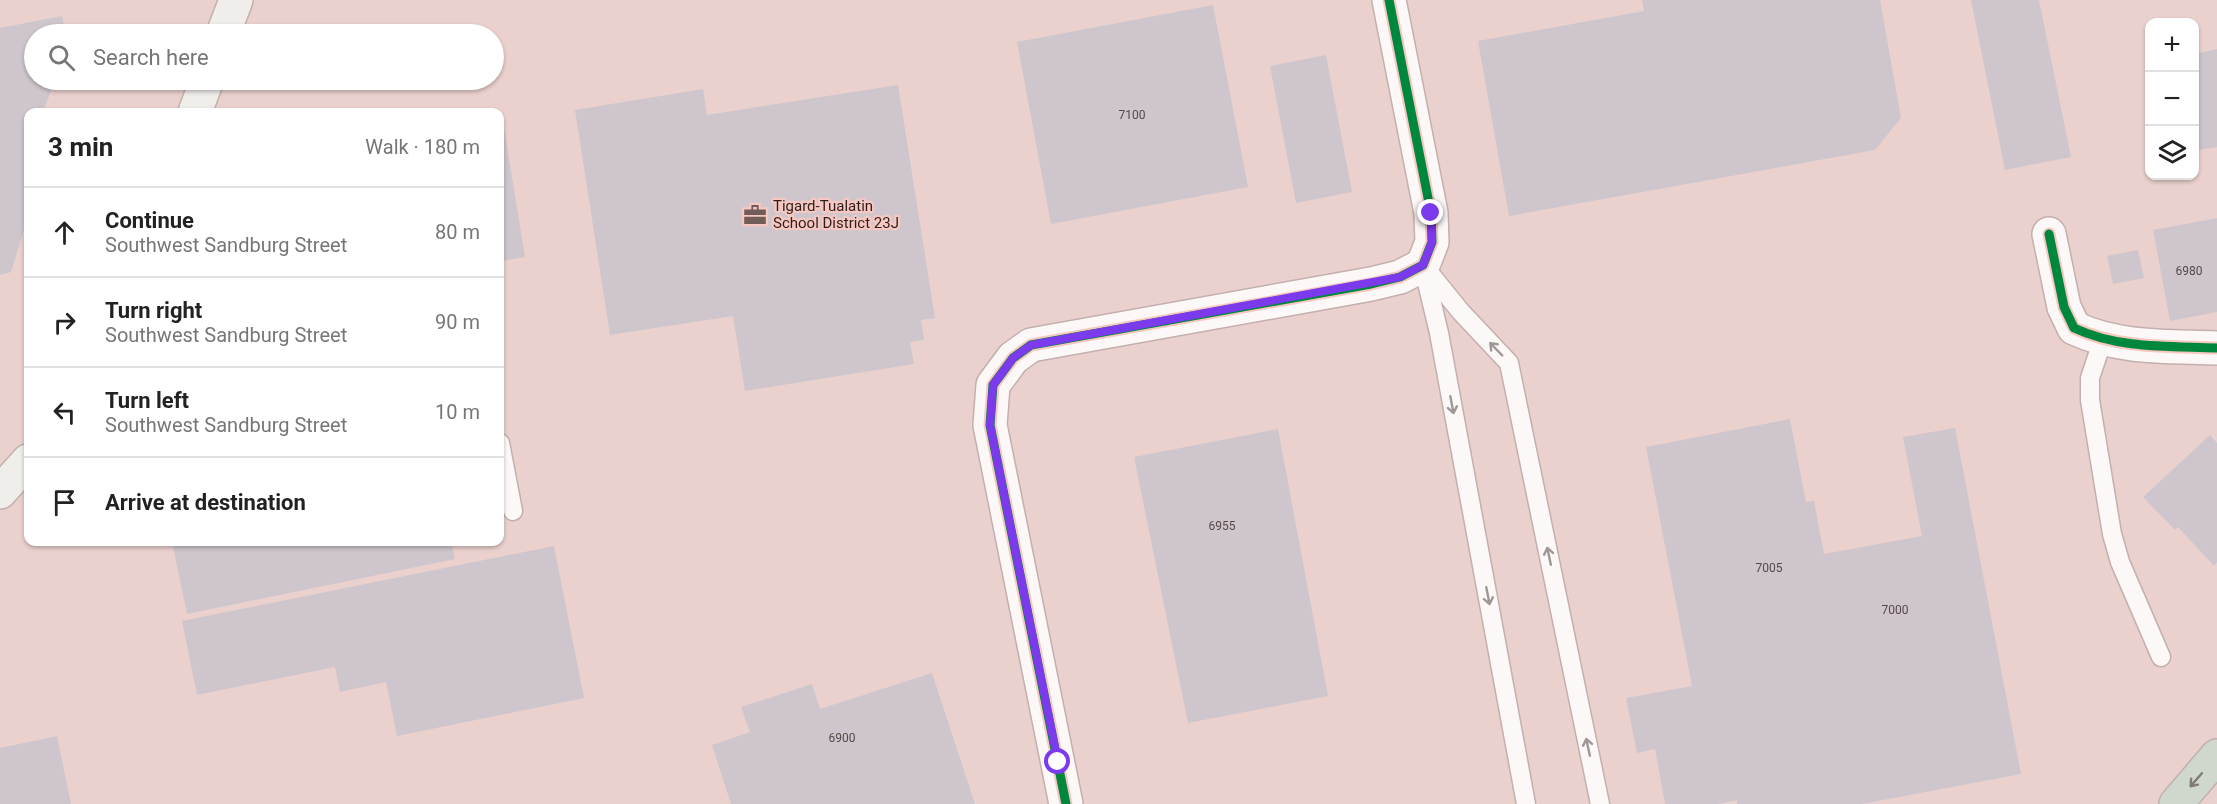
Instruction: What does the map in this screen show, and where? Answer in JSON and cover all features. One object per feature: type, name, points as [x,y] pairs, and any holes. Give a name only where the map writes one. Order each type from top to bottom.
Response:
[{"type":"highway","points":[[2176,804],[2217,756]]},
{"type":"main road","points":[[228,24],[236,0]]},
{"type":"main road","points":[[196,108],[203,90]]},
{"type":"main road","points":[[0,492],[24,465]]},
{"type":"street","points":[[1066,804],[990,425],[993,385],[1013,358],[1031,345],[1371,284],[1400,277],[1423,265],[1432,242],[1431,213],[1389,0]]},
{"type":"street","points":[[2049,234],[2064,308],[2074,328],[2103,339],[2131,345],[2217,348]]},
{"type":"lane","points":[[1423,265],[1439,333],[1526,804]]},
{"type":"lane","points":[[1423,265],[1461,312],[1509,363],[1600,804]]},
{"type":"lane","points":[[2103,339],[2090,378],[2090,400],[2112,534],[2128,584],[2161,657]]},
{"type":"lane","points":[[504,464],[513,511]]},
{"type":"building","points":[[1642,0],[1880,0],[1901,118],[1875,150],[1509,216],[1478,41],[1644,11]]},
{"type":"building","points":[[1971,0],[2039,0],[2071,157],[2005,170]]},
{"type":"building","points":[[1213,5],[1248,187],[1051,224],[1017,42]]},
{"type":"building","points":[[62,16],[64,24],[24,24],[24,90],[51,90],[44,108],[24,108],[24,230],[11,272],[0,275],[0,28]]},
{"type":"building","points":[[2217,49],[2217,147],[2199,150],[2199,72],[2199,53]]},
{"type":"building","points":[[1326,55],[1352,192],[1296,203],[1270,66]]},
{"type":"building","name":"Tigard-Tualatin School District 23J","points":[[898,85],[935,318],[921,320],[924,340],[910,342],[914,364],[745,391],[733,316],[610,335],[575,110],[703,89],[707,115]]},
{"type":"building","points":[[504,128],[525,257],[504,260]]},
{"type":"building","points":[[2217,218],[2217,312],[2170,321],[2153,230]]},
{"type":"building","points":[[2138,250],[2144,278],[2113,284],[2107,256]]},
{"type":"building","points":[[1790,419],[1806,502],[1814,501],[1824,554],[1922,536],[1903,437],[1955,428],[2021,774],[1862,804],[1737,804],[1737,800],[1718,804],[1665,804],[1655,749],[1637,753],[1626,698],[1692,686],[1646,447]]},
{"type":"building","points":[[1278,429],[1328,696],[1188,723],[1134,457]]},
{"type":"building","points":[[2210,435],[2217,443],[2217,562],[2214,566],[2178,527],[2175,530],[2143,497]]},
{"type":"building","points":[[173,546],[452,546],[455,559],[187,614]]},
{"type":"building","points":[[554,546],[584,698],[397,736],[386,682],[340,692],[335,667],[197,695],[182,621]]},
{"type":"building","points":[[932,673],[975,804],[731,804],[712,745],[750,732],[741,707],[812,684],[820,709]]},
{"type":"building","points":[[57,736],[71,804],[0,804],[0,748]]},
{"type":"cycle path","points":[[1066,804],[990,425],[993,385],[1013,358],[1031,345],[1371,284],[1400,277],[1423,265],[1432,242],[1431,213],[1389,0]]},
{"type":"cycle path","points":[[2049,234],[2064,307],[2074,328],[2108,340],[2126,343],[2217,348]]},
{"type":"place","name":"Tigard-Tualatin School District 23J","points":[[755,215]]},
{"type":"route","points":[[1058,762],[990,425],[993,385],[1013,358],[1031,345],[1400,277],[1423,265],[1432,242],[1431,213]]}]
